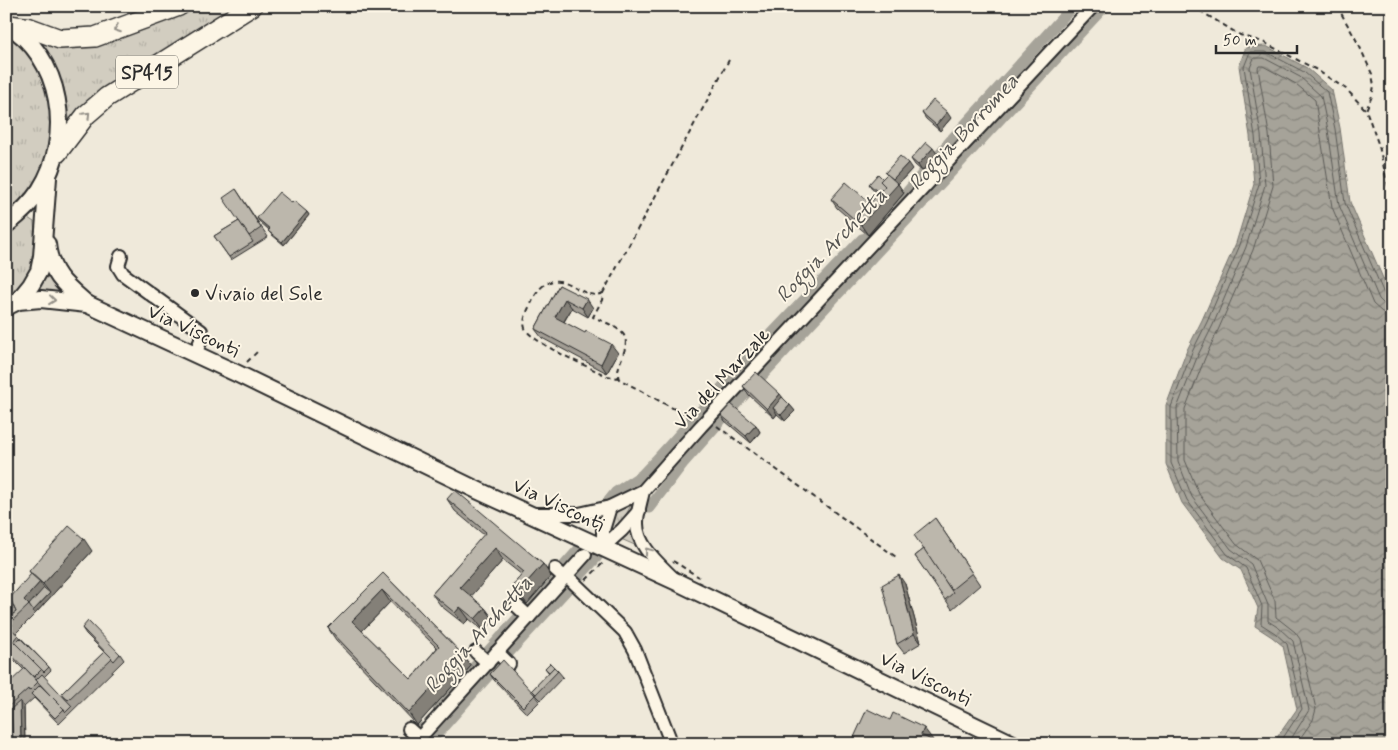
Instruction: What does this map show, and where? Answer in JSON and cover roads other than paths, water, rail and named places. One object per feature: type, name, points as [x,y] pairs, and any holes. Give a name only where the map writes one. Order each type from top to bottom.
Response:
[{"type":"highway","name":"SP415","points":[[8,25],[30,28],[60,39],[95,37],[179,6]]},
{"type":"highway","name":"SP415","points":[[57,153],[86,115],[107,97],[252,6]]},
{"type":"main road","name":"SP415","points":[[6,225],[25,210],[41,189],[57,153],[60,132],[55,86],[46,66],[31,44],[8,25]]},
{"type":"main road","points":[[12,304],[31,285],[39,271],[49,174]]},
{"type":"main road","points":[[45,226],[48,259],[62,282],[87,304]]},
{"type":"main road","points":[[12,304],[41,299],[87,304]]},
{"type":"main road","name":"Via Visconti","points":[[87,304],[677,582],[1013,744]]},
{"type":"street","name":"Via del Marzale","points":[[530,514],[579,514],[610,507],[643,491],[701,426],[1093,6]]},
{"type":"street","points":[[121,256],[118,266],[123,274],[201,331],[201,340],[195,354]]},
{"type":"street","points":[[643,491],[636,524],[639,536],[646,550],[677,582]]},
{"type":"street","points":[[603,547],[603,530],[610,507]]},
{"type":"street","points":[[603,547],[639,511]]},
{"type":"street","points":[[409,729],[416,741],[585,555]]},
{"type":"street","points":[[555,569],[579,587],[625,632],[635,650],[670,737]]},
{"type":"street","points":[[517,606],[529,617]]},
{"type":"street","points":[[476,652],[488,663]]},
{"type":"street","points":[[497,652],[510,664]]},
{"type":"water","points":[[1266,46],[1307,68],[1332,90],[1340,128],[1350,202],[1392,299],[1392,744],[1276,744],[1278,736],[1297,709],[1283,646],[1255,626],[1258,608],[1241,570],[1223,558],[1182,503],[1166,464],[1166,406],[1187,350],[1236,243],[1254,184],[1250,136],[1239,66],[1246,47]]},
{"type":"waterway","name":"Roggia Archetta","points":[[608,502],[616,492],[642,475],[746,361],[862,239],[869,237],[952,139],[1073,6]]},
{"type":"waterway","name":"Roggia Borromea","points":[[649,508],[684,462],[721,420],[1105,6]]},
{"type":"waterway","name":"Roggia Archetta","points":[[438,708],[580,548]]},
{"type":"waterway","name":"Roggia Borromea","points":[[428,744],[597,557]]},
{"type":"waterway","name":"Roggia Archetta","points":[[405,744],[421,728]]},
{"type":"place","name":"Vivaio del Sole","points":[[195,293]]}]
